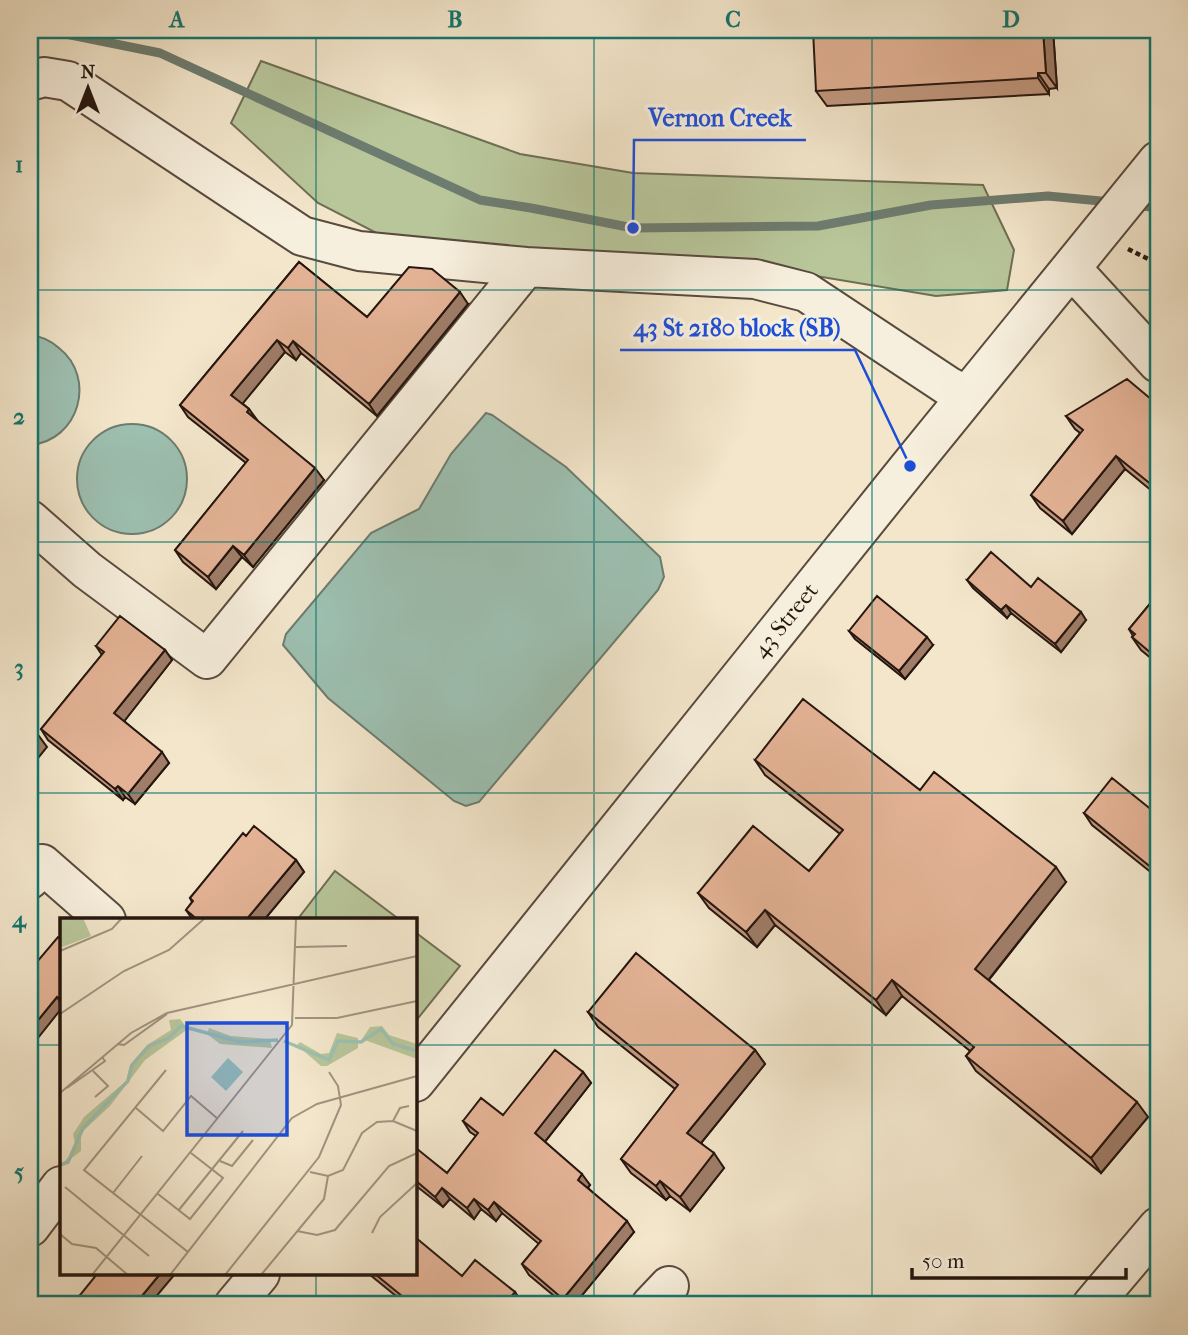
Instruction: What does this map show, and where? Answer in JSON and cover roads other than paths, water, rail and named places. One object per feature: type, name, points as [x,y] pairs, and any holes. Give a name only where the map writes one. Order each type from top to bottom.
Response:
[{"type":"street","points":[[30,81],[44,77],[68,82],[302,236],[359,251],[526,267],[755,279],[806,292],[967,396]]},
{"type":"street","name":"43 Street","points":[[416,1081],[1153,168]]},
{"type":"street","points":[[30,520],[88,570],[207,659],[526,267]]},
{"type":"street","points":[[1071,268],[1158,363]]},
{"type":"street","points":[[36,872],[103,918]]},
{"type":"street","points":[[30,1227],[60,1187]]},
{"type":"street","points":[[1092,1305],[1158,1227]]},
{"type":"street","points":[[234,1305],[258,1276]]},
{"type":"waterway","points":[[46,30],[160,53],[480,200],[633,228],[818,226],[931,205],[1048,196],[1111,202]]},
{"type":"waterway","points":[[1136,205],[1158,208]]},
{"type":"place","name":"Vernon Creek","points":[[633,228]]},
{"type":"place","name":"43 St 2180 block (SB)","points":[[910,466]]}]
